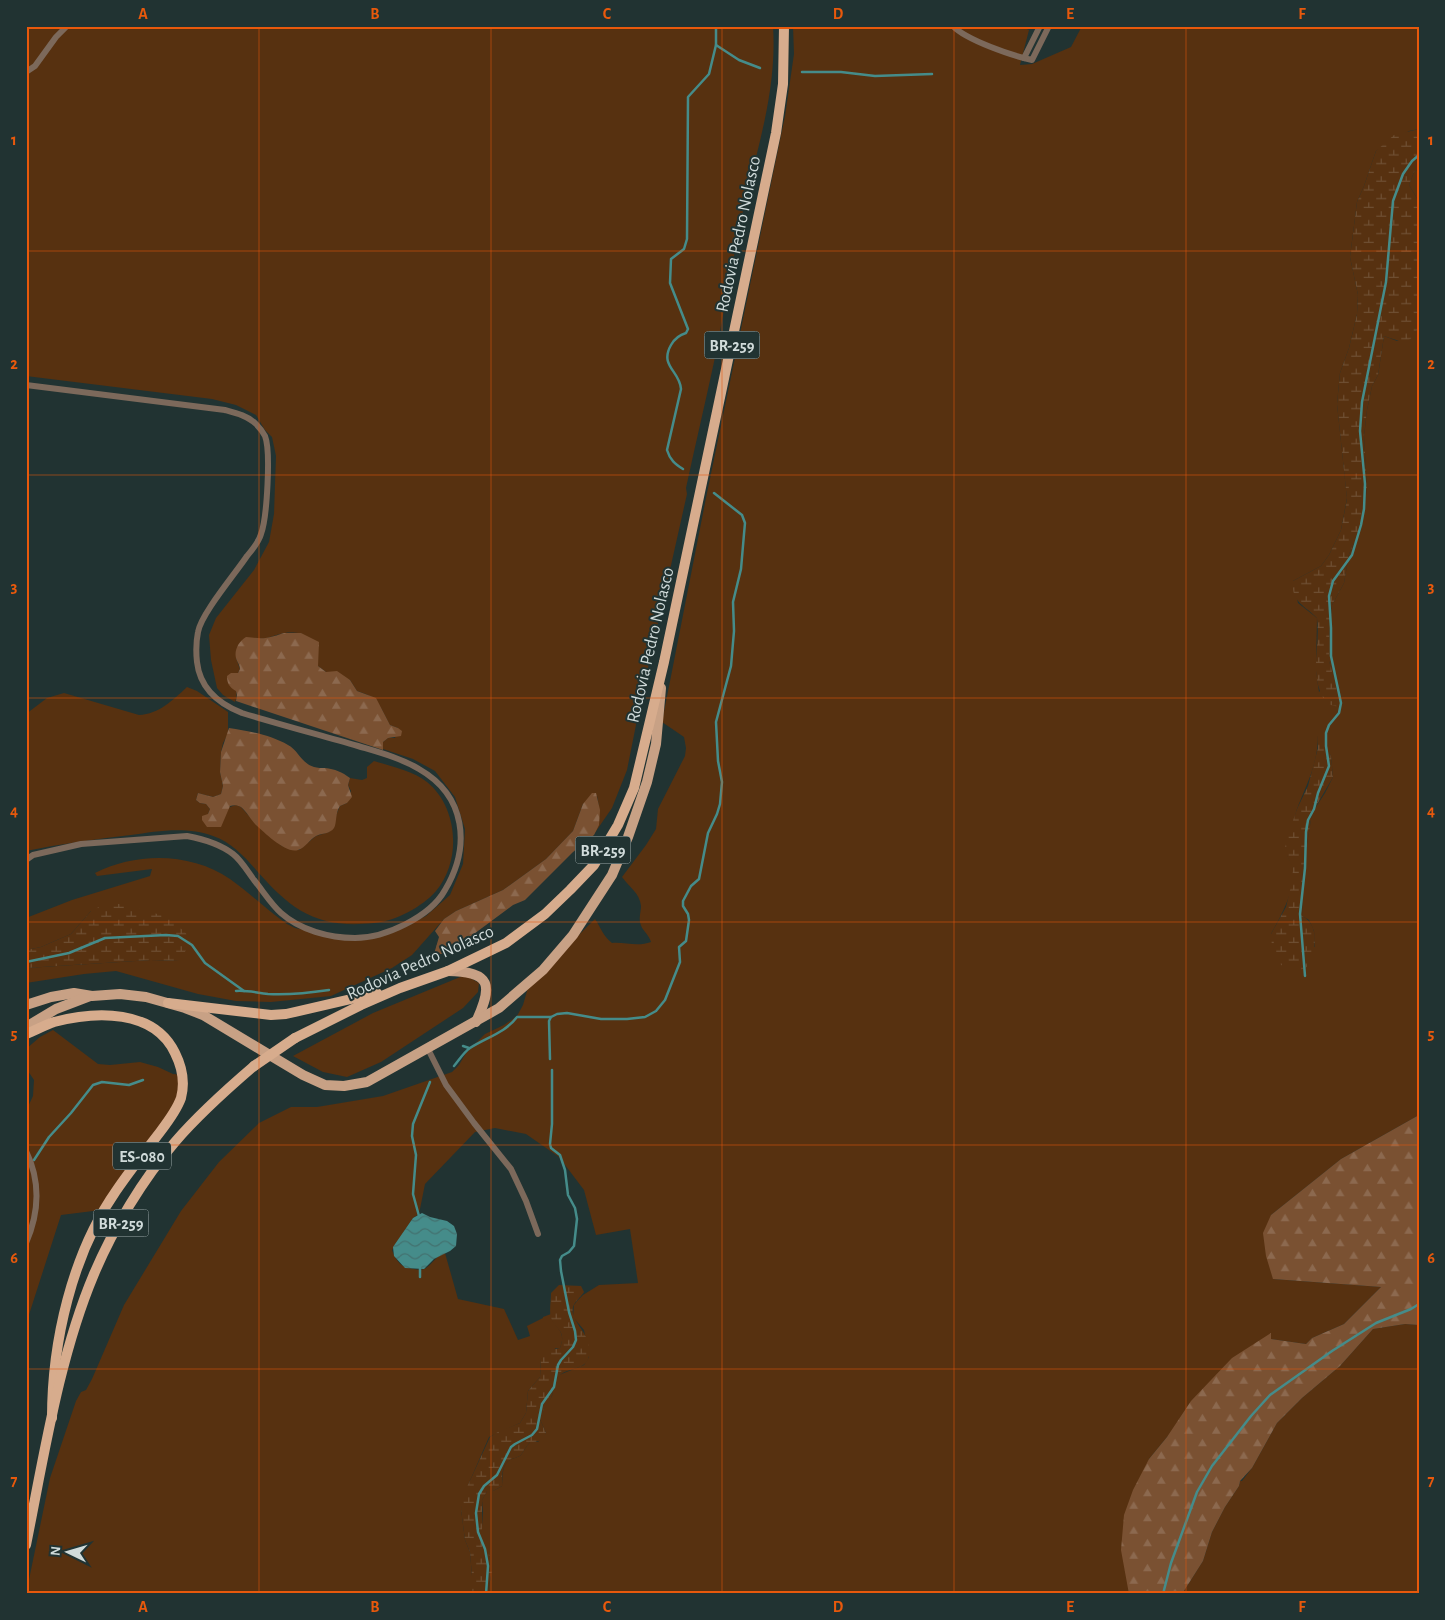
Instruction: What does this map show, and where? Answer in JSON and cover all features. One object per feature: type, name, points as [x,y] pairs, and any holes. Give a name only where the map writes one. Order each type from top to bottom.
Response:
[{"type":"highway","name":"Rodovia Pedro Nolasco","points":[[26,1545],[52,1418],[74,1332],[94,1274],[128,1210],[153,1171],[175,1142],[207,1107],[254,1066],[295,1038],[361,1005],[400,988],[448,971],[506,943],[546,914],[594,865],[618,825],[634,788],[664,662],[776,134],[784,84],[784,26]]},
{"type":"highway","points":[[168,1003],[271,1015],[286,1014],[400,988]]},
{"type":"highway","name":"ES-080","points":[[26,1034],[53,1023],[75,1018],[100,1016],[128,1017],[140,1020],[152,1026],[163,1035],[173,1048],[181,1071],[183,1084],[181,1097],[174,1113],[115,1192],[94,1228],[77,1269],[58,1341],[52,1392],[52,1418]]},
{"type":"main road","points":[[26,1005],[51,997],[74,993],[92,996],[120,994],[146,997],[203,1015],[303,1075],[332,1087],[366,1082],[499,1008],[543,970],[573,935],[612,875],[628,837],[647,782],[656,744],[664,662]]},
{"type":"main road","points":[[448,971],[471,973],[484,980],[487,993],[476,1022]]},
{"type":"main road","points":[[26,1027],[56,1009],[92,996]]},
{"type":"street","points":[[26,72],[36,66],[56,37],[67,26]]},
{"type":"street","points":[[1024,58],[1040,26]]},
{"type":"street","points":[[956,28],[981,43],[1030,60],[1033,59],[1050,26]]},
{"type":"street","points":[[26,385],[226,410],[246,417],[257,424],[265,436],[268,451],[267,492],[261,535],[211,606],[198,630],[196,653],[198,670],[205,686],[216,700],[242,713],[381,753],[418,768],[428,775],[450,798],[460,821],[461,842],[455,872],[444,893],[430,909],[406,924],[374,936],[355,938],[324,935],[294,922],[270,901],[234,854],[202,839],[188,836],[81,844],[33,855],[26,860]]},
{"type":"street","points":[[427,1047],[446,1085],[501,1155],[517,1179],[538,1234]]},
{"type":"street","points":[[26,1151],[34,1171],[37,1191],[33,1227],[26,1243]]},
{"type":"street","points":[[517,1179],[528,1189]]},
{"type":"green space","points":[[26,26],[773,26],[774,49],[766,115],[741,222],[714,362],[686,488],[687,494],[627,770],[612,808],[594,834],[599,815],[597,796],[583,804],[573,831],[546,859],[503,890],[456,911],[444,919],[412,955],[392,968],[331,996],[271,1002],[236,1001],[198,994],[116,971],[26,983],[26,968],[151,960],[180,961],[91,911],[71,934],[41,947],[26,950],[26,918],[72,900],[150,876],[152,869],[97,876],[95,873],[111,866],[128,861],[163,858],[198,864],[215,870],[230,879],[280,919],[295,928],[350,939],[393,932],[426,916],[450,895],[463,864],[465,829],[455,797],[435,771],[413,759],[383,749],[383,742],[388,738],[395,738],[398,728],[390,725],[378,704],[370,696],[357,691],[350,680],[326,672],[318,666],[318,657],[301,633],[253,638],[236,658],[240,669],[238,673],[232,673],[236,691],[235,702],[223,695],[217,688],[211,660],[209,635],[216,618],[254,570],[269,542],[274,514],[276,456],[272,437],[265,430],[256,415],[236,405],[212,399],[26,376]]},
{"type":"green space","points":[[793,26],[1021,26],[1029,30],[1020,65],[1032,64],[1071,47],[1082,26],[1419,26],[1419,129],[1409,131],[1376,151],[1357,202],[1350,257],[1358,295],[1357,314],[1349,348],[1340,373],[1337,404],[1347,498],[1341,530],[1329,555],[1321,566],[1293,581],[1298,603],[1317,618],[1316,671],[1319,692],[1333,677],[1329,661],[1332,605],[1344,583],[1349,554],[1361,529],[1367,488],[1364,436],[1367,410],[1372,386],[1378,375],[1384,336],[1397,341],[1415,333],[1419,325],[1419,1115],[1341,1159],[1271,1215],[1273,1279],[1381,1287],[1344,1324],[1312,1338],[1306,1344],[1271,1339],[1271,1334],[1167,1437],[1149,1459],[1129,1594],[487,1594],[491,1577],[481,1540],[482,1500],[487,1491],[493,1491],[502,1486],[503,1472],[507,1462],[521,1455],[530,1442],[538,1442],[546,1433],[539,1417],[552,1396],[554,1384],[559,1375],[584,1365],[589,1357],[584,1330],[573,1317],[574,1305],[583,1295],[599,1285],[638,1283],[630,1229],[596,1235],[584,1190],[559,1157],[526,1134],[495,1128],[475,1132],[425,1184],[419,1214],[413,1218],[392,1250],[397,1261],[402,1265],[420,1270],[426,1268],[445,1253],[458,1299],[504,1309],[518,1340],[530,1336],[527,1326],[551,1314],[561,1332],[562,1341],[560,1348],[556,1348],[541,1359],[540,1377],[528,1391],[526,1413],[520,1423],[489,1437],[469,1483],[461,1509],[465,1540],[470,1552],[472,1594],[26,1594],[50,1478],[76,1401],[81,1392],[86,1390],[92,1379],[124,1305],[181,1211],[219,1162],[259,1123],[291,1107],[317,1107],[383,1096],[452,1072],[466,1053],[485,1034],[517,1016],[523,1005],[529,984],[595,919],[604,935],[612,943],[636,944],[651,942],[641,925],[639,897],[622,877],[656,829],[658,809],[685,756],[684,737],[662,722],[785,116],[794,54]],"holes":[[[1318,735],[1331,756],[1333,777],[1312,813],[1303,869],[1302,916],[1309,920],[1314,931],[1315,947],[1271,934],[1287,902],[1293,884],[1293,868],[1287,855],[1287,850],[1297,809],[1314,764]]]},
{"type":"green space","points":[[1419,129],[1419,169],[1414,172],[1409,185],[1419,202],[1419,325],[1413,337],[1409,340],[1401,341],[1384,336],[1378,375],[1372,386],[1364,436],[1367,488],[1361,529],[1349,554],[1344,583],[1332,605],[1329,661],[1338,693],[1339,707],[1327,704],[1321,693],[1316,672],[1317,618],[1296,599],[1293,581],[1321,566],[1329,555],[1341,530],[1347,499],[1337,404],[1340,373],[1349,348],[1357,314],[1358,295],[1350,257],[1357,202],[1376,151],[1394,135]]},
{"type":"green space","points":[[1419,169],[1419,202],[1409,185],[1414,172]]},
{"type":"green space","points":[[284,633],[301,633],[319,642],[318,666],[326,672],[337,671],[350,680],[357,691],[376,698],[390,725],[402,731],[401,736],[388,738],[383,742],[383,750],[236,701],[236,691],[229,685],[227,676],[231,673],[238,673],[240,669],[236,659],[236,649],[239,643],[246,637],[265,638]]},
{"type":"green space","points":[[187,687],[197,691],[228,712],[228,734],[221,752],[220,772],[223,786],[221,794],[213,797],[198,793],[196,800],[206,804],[210,809],[208,814],[236,805],[241,807],[256,824],[282,846],[299,850],[316,836],[329,832],[340,806],[347,803],[351,791],[348,785],[350,778],[362,780],[367,778],[367,767],[374,761],[402,769],[427,782],[445,805],[450,819],[453,849],[450,864],[436,891],[416,908],[382,922],[337,923],[322,920],[295,907],[270,885],[248,860],[226,842],[203,833],[182,830],[162,831],[26,851],[26,714],[47,698],[64,693],[139,715],[146,714],[165,706]]},
{"type":"green space","points":[[229,728],[267,736],[291,747],[310,765],[329,768],[341,772],[350,778],[348,785],[352,797],[347,803],[340,806],[335,826],[332,830],[316,836],[301,849],[288,849],[256,825],[241,807],[235,805],[230,806],[221,827],[207,827],[202,820],[202,816],[208,814],[210,809],[206,804],[196,800],[198,793],[213,797],[221,794],[223,786],[220,772],[221,752]]},
{"type":"green space","points":[[1318,733],[1331,756],[1333,777],[1312,813],[1303,869],[1302,916],[1312,925],[1315,944],[1311,965],[1298,971],[1281,965],[1272,947],[1271,934],[1286,907],[1292,882],[1293,869],[1286,853],[1285,844],[1297,809],[1308,786],[1318,748]]},
{"type":"green space","points":[[592,793],[596,793],[600,810],[599,825],[594,835],[573,852],[525,900],[513,905],[455,948],[444,954],[434,954],[439,937],[435,931],[444,919],[456,911],[503,890],[546,859],[573,831],[583,804]]},
{"type":"green space","points":[[109,902],[138,908],[170,918],[192,939],[180,961],[151,960],[26,968],[26,950],[41,947],[71,934],[91,911]]},
{"type":"green space","points":[[465,975],[479,983],[478,992],[463,1008],[381,1062],[347,1077],[323,1072],[293,1056],[373,1013]]},
{"type":"green space","points":[[53,1030],[98,1064],[110,1065],[140,1062],[173,1074],[183,1075],[172,1113],[101,1210],[61,1215],[26,1324],[26,1111],[33,1096],[34,1080],[26,1068],[26,1049],[40,1037]]},
{"type":"green space","points":[[1419,1115],[1419,1325],[1405,1324],[1373,1329],[1340,1366],[1302,1398],[1277,1423],[1252,1468],[1240,1481],[1239,1486],[1225,1507],[1212,1532],[1203,1561],[1182,1594],[1129,1594],[1121,1550],[1124,1515],[1133,1490],[1149,1459],[1167,1437],[1191,1401],[1232,1358],[1271,1333],[1271,1339],[1306,1344],[1312,1338],[1344,1324],[1381,1287],[1273,1279],[1266,1256],[1263,1233],[1271,1215],[1341,1159]]},
{"type":"green space","points":[[559,1285],[581,1286],[584,1292],[574,1305],[573,1313],[588,1342],[590,1348],[589,1356],[584,1364],[562,1373],[556,1381],[550,1401],[539,1417],[546,1433],[545,1436],[536,1442],[530,1442],[521,1455],[507,1462],[503,1472],[502,1486],[493,1491],[487,1491],[482,1500],[482,1548],[488,1551],[493,1566],[487,1594],[472,1594],[470,1552],[465,1540],[461,1509],[462,1498],[490,1437],[520,1423],[526,1413],[528,1391],[540,1377],[541,1359],[545,1351],[560,1348],[562,1342],[561,1333],[553,1322],[550,1313],[551,1293]]},
{"type":"green space","points":[[1405,1324],[1419,1325],[1419,1594],[1182,1594],[1203,1561],[1212,1532],[1225,1507],[1239,1486],[1240,1481],[1252,1468],[1277,1423],[1302,1398],[1340,1366],[1373,1329]]},
{"type":"water","points":[[422,1213],[447,1221],[454,1226],[457,1234],[456,1246],[434,1259],[424,1269],[405,1268],[394,1256],[393,1247],[413,1218]]},
{"type":"waterway","points":[[683,469],[673,461],[667,450],[681,389],[680,383],[667,358],[668,352],[674,340],[686,333],[688,329],[670,283],[671,259],[684,249],[687,239],[688,97],[709,74],[716,45],[716,26]]},
{"type":"waterway","points":[[716,45],[739,60],[760,68]]},
{"type":"waterway","points":[[802,72],[841,72],[875,76],[932,74]]},
{"type":"waterway","points":[[1305,976],[1300,914],[1305,868],[1306,832],[1308,820],[1314,809],[1329,766],[1326,733],[1329,725],[1339,713],[1341,703],[1331,656],[1329,596],[1333,581],[1352,555],[1361,525],[1365,484],[1360,431],[1362,402],[1386,282],[1393,201],[1403,174],[1419,155]]},
{"type":"waterway","points":[[454,1066],[468,1050],[507,1027],[517,1017],[551,1017],[567,1013],[601,1019],[645,1017],[656,1011],[665,1000],[680,962],[679,947],[686,941],[689,920],[683,906],[683,901],[691,886],[699,879],[708,833],[720,804],[722,782],[718,761],[716,722],[731,666],[734,631],[733,602],[741,569],[745,523],[742,515],[714,493]]},
{"type":"waterway","points":[[26,962],[69,953],[105,938],[178,936],[192,945],[205,963],[244,991]]},
{"type":"waterway","points":[[236,991],[283,994],[329,990]]},
{"type":"waterway","points":[[550,1059],[549,1021],[551,1017]]},
{"type":"waterway","points":[[463,1046],[469,1048]]},
{"type":"waterway","points":[[486,1594],[488,1566],[485,1549],[478,1532],[476,1513],[479,1494],[484,1486],[497,1475],[511,1447],[532,1435],[537,1429],[542,1404],[554,1387],[558,1365],[573,1347],[576,1340],[560,1260],[574,1246],[577,1219],[575,1208],[568,1195],[565,1170],[560,1155],[551,1148],[550,1144],[552,1070]]},
{"type":"waterway","points":[[34,1160],[49,1137],[93,1085],[102,1082],[129,1085],[143,1080]]},
{"type":"waterway","points":[[419,1216],[413,1194],[416,1155],[412,1136],[413,1124],[430,1082]]},
{"type":"waterway","points":[[420,1266],[420,1277]]},
{"type":"waterway","points":[[1163,1594],[1171,1563],[1197,1492],[1212,1466],[1251,1416],[1270,1395],[1332,1351],[1376,1323],[1419,1304]]}]
